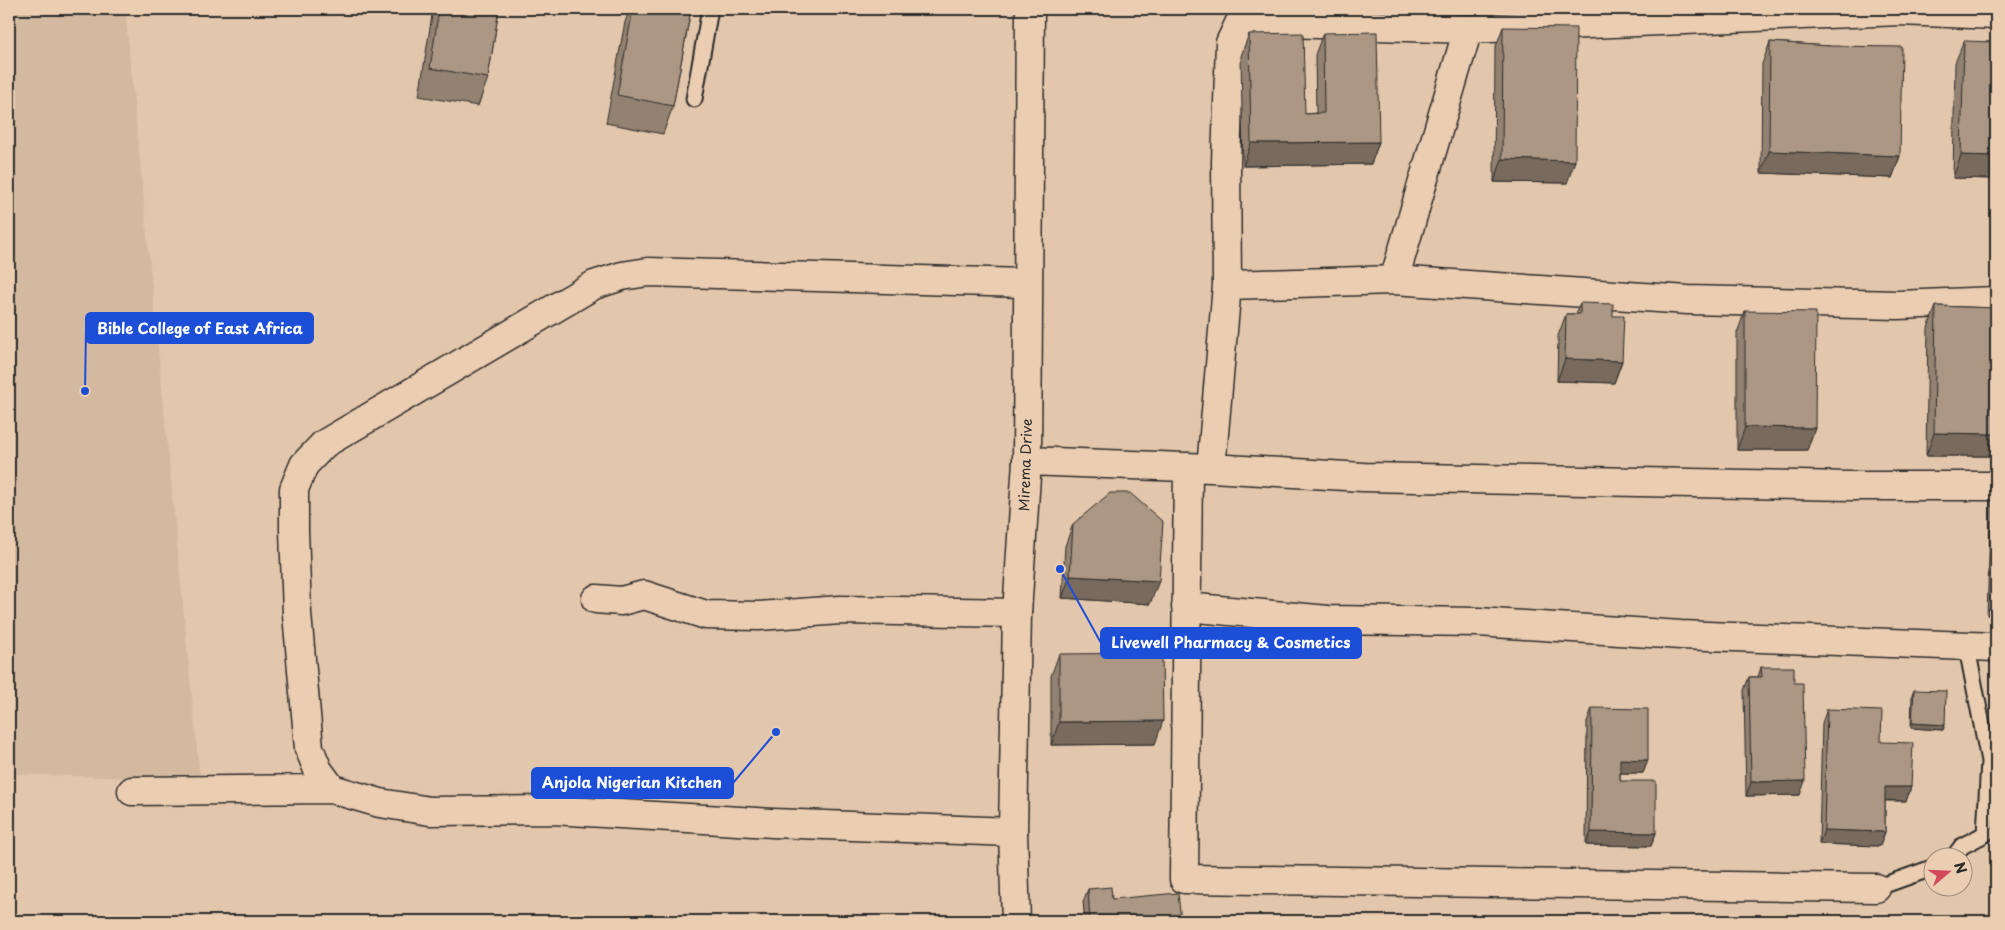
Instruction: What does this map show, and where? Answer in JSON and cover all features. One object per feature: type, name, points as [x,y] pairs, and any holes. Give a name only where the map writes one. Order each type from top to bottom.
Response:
[{"type":"street","name":"Mirema Drive","points":[[1016,921],[1013,832],[1017,613],[1026,462],[1030,9]]},
{"type":"street","points":[[1876,888],[1184,879],[1186,607],[1200,467],[1227,285],[1226,162],[1230,43],[1239,24],[1254,22],[1468,29],[1900,11],[1996,15]]},
{"type":"street","points":[[1394,280],[1468,29]]},
{"type":"street","points":[[332,789],[318,770],[309,748],[298,614],[294,530],[294,489],[304,465],[324,444],[594,285],[622,276],[648,272],[1027,283]]},
{"type":"street","points":[[1227,285],[1394,280],[1688,300],[1898,305],[1996,301]]},
{"type":"street","points":[[1026,462],[1200,467],[1363,478],[1840,486],[1996,486]]},
{"type":"street","points":[[596,599],[621,601],[644,595],[706,615],[759,616],[840,610],[1017,613]]},
{"type":"street","points":[[1186,607],[1328,620],[1478,622],[1681,635],[1967,648],[1996,647]]},
{"type":"street","points":[[132,791],[332,789],[380,803],[430,810],[553,810],[772,823],[1013,832]]},
{"type":"lane","points":[[694,100],[710,9]]},
{"type":"lane","points":[[1960,848],[1985,834],[1989,761],[1967,648]]},
{"type":"lane","points":[[1876,888],[1922,872]]},
{"type":"shaded area","points":[[9,9],[125,9],[200,780],[9,774]]},
{"type":"building","points":[[439,9],[499,9],[488,78],[430,68]]},
{"type":"building","points":[[633,9],[691,9],[673,106],[617,95]]},
{"type":"building","points":[[1503,27],[1576,28],[1575,161],[1502,159]]},
{"type":"building","points":[[1377,32],[1379,142],[1251,143],[1249,34],[1303,33],[1305,114],[1324,113],[1323,33]]},
{"type":"building","points":[[1964,41],[1996,42],[1996,156],[1961,155]]},
{"type":"building","points":[[1770,42],[1830,46],[1902,47],[1900,156],[1769,151]]},
{"type":"building","points":[[1580,303],[1613,304],[1613,316],[1624,316],[1622,361],[1565,359],[1566,314],[1580,314]]},
{"type":"building","points":[[1936,306],[1996,308],[1996,434],[1934,433]]},
{"type":"building","points":[[1745,311],[1816,312],[1815,428],[1745,427]]},
{"type":"building","points":[[1996,488],[1996,601],[1992,601]]},
{"type":"building","points":[[1110,493],[1130,493],[1163,522],[1159,581],[1070,576],[1073,524]]},
{"type":"building","points":[[1162,653],[1163,721],[1059,722],[1059,654]]},
{"type":"building","points":[[1761,667],[1794,667],[1794,683],[1803,683],[1805,781],[1751,782],[1749,677],[1762,677]]},
{"type":"building","points":[[1914,690],[1946,691],[1945,725],[1912,723]]},
{"type":"building","points":[[1592,708],[1648,709],[1648,760],[1620,759],[1620,781],[1656,781],[1656,833],[1591,832]]},
{"type":"building","points":[[1827,709],[1882,711],[1881,742],[1913,743],[1911,787],[1885,787],[1885,832],[1824,830]]},
{"type":"building","points":[[1111,887],[1112,899],[1178,893],[1181,921],[1090,921],[1088,889]]},
{"type":"building","points":[[1326,920],[1326,921],[1300,921]]},
{"type":"place","name":"Bible College of East Africa","points":[[85,391]]},
{"type":"place","name":"Livewell Pharmacy & Cosmetics","points":[[1060,569]]},
{"type":"place","name":"Anjola Nigerian Kitchen","points":[[776,732]]}]
